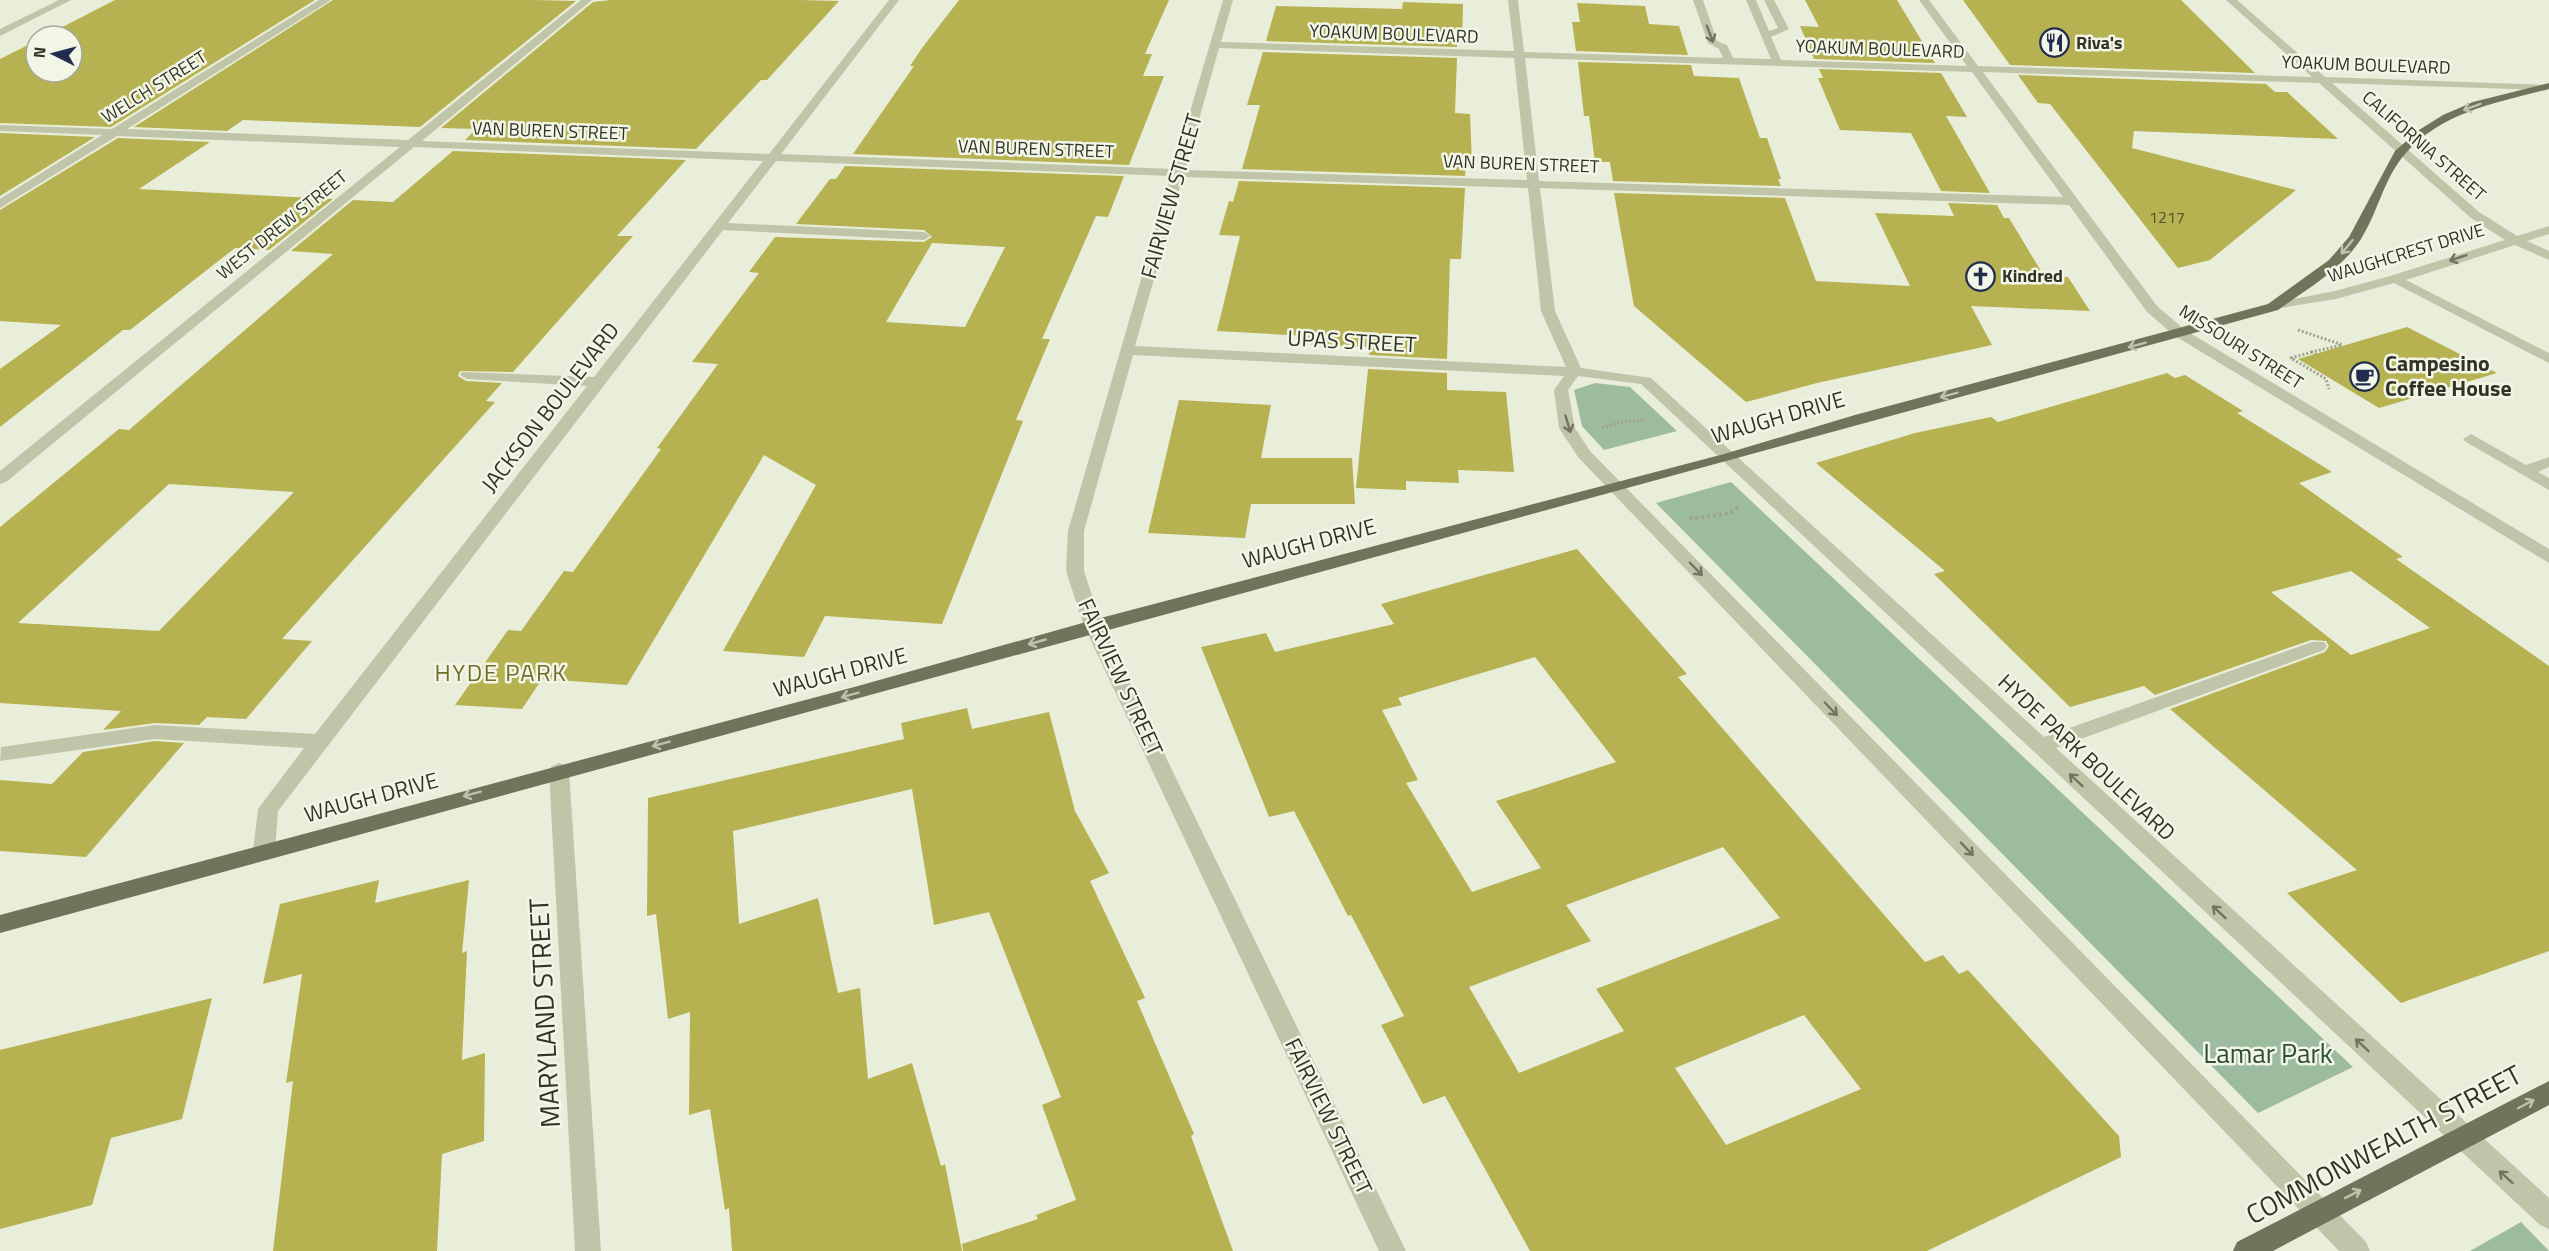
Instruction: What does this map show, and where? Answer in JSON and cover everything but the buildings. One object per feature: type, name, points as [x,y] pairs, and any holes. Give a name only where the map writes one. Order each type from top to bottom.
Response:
[{"type":"main road","name":"WAUGH DRIVE","points":[[0,924],[264,850],[858,693],[1093,626],[1730,457],[1860,418],[2273,307],[2334,263],[2355,238],[2391,166],[2401,151],[2423,132],[2446,117],[2477,104],[2546,86]]},
{"type":"main road","name":"COMMONWEALTH STREET","points":[[2246,1251],[2549,1092]]},
{"type":"street","points":[[0,33],[66,0]]},
{"type":"street","name":"WELCH STREET","points":[[0,204],[326,0]]},
{"type":"street","name":"WEST DREW STREET","points":[[0,479],[587,0]]},
{"type":"street","name":"JACKSON BOULEVARD","points":[[264,850],[268,809],[771,156],[894,0]]},
{"type":"street","name":"FAIRVIEW STREET","points":[[1228,0],[1076,531],[1075,571],[1093,626],[1394,1251]]},
{"type":"street","points":[[1513,0],[1548,311],[1575,371],[1561,390],[1567,428],[1584,454],[2357,1251]]},
{"type":"street","points":[[1698,0],[1713,43],[1723,47],[1729,61]]},
{"type":"street","points":[[1751,0],[1776,62]]},
{"type":"street","points":[[1766,35],[1784,29],[1768,0]]},
{"type":"street","name":"MISSOURI STREET","points":[[1924,0],[2146,304],[2180,333],[2549,557]]},
{"type":"street","name":"CALIFORNIA STREET","points":[[2231,0],[2475,215],[2513,239],[2549,256]]},
{"type":"street","name":"YOAKUM BOULEVARD","points":[[1216,45],[2546,86]]},
{"type":"street","name":"VAN BUREN STREET","points":[[0,128],[1178,173],[1532,182],[2070,201]]},
{"type":"street","points":[[717,226],[924,236]]},
{"type":"street","name":"WAUGHCREST DRIVE","points":[[2273,307],[2336,295],[2395,279],[2513,239],[2549,230]]},
{"type":"street","points":[[2395,279],[2549,359]]},
{"type":"street","name":"UPAS STREET","points":[[1126,350],[1539,372],[1575,371]]},
{"type":"street","name":"HYDE PARK BOULEVARD","points":[[1575,371],[1615,373],[1646,381],[2549,1216]]},
{"type":"street","points":[[467,375],[598,382]]},
{"type":"street","points":[[2471,439],[2549,485]]},
{"type":"street","points":[[2525,471],[2549,462]]},
{"type":"street","points":[[2040,746],[2318,646]]},
{"type":"street","points":[[1,754],[155,732],[320,742]]},
{"type":"street","name":"MARYLAND STREET","points":[[559,771],[588,1251]]},
{"type":"path","points":[[2295,329],[2343,345],[2291,358],[2326,379],[2331,398]]},
{"type":"path","points":[[1609,436],[1602,429],[1620,422],[1647,420]]},
{"type":"path","points":[[1684,511],[1692,519],[1718,515],[1740,507],[1733,501]]},
{"type":"green space","points":[[1595,383],[1630,387],[1677,431],[1604,450],[1582,426],[1574,390]]},
{"type":"green space","name":"Lamar Park","points":[[1731,482],[2353,1067],[2258,1113],[1656,503]]},
{"type":"green space","points":[[2521,1222],[2549,1251],[2470,1251]]},
{"type":"place","name":"Riva's","points":[[2055,43]]},
{"type":"place","name":"Kindred","points":[[1981,276]]},
{"type":"place","name":"Campesino Coffee House","points":[[2364,376]]},
{"type":"district","name":"HYDE PARK","points":[[501,673]]}]
